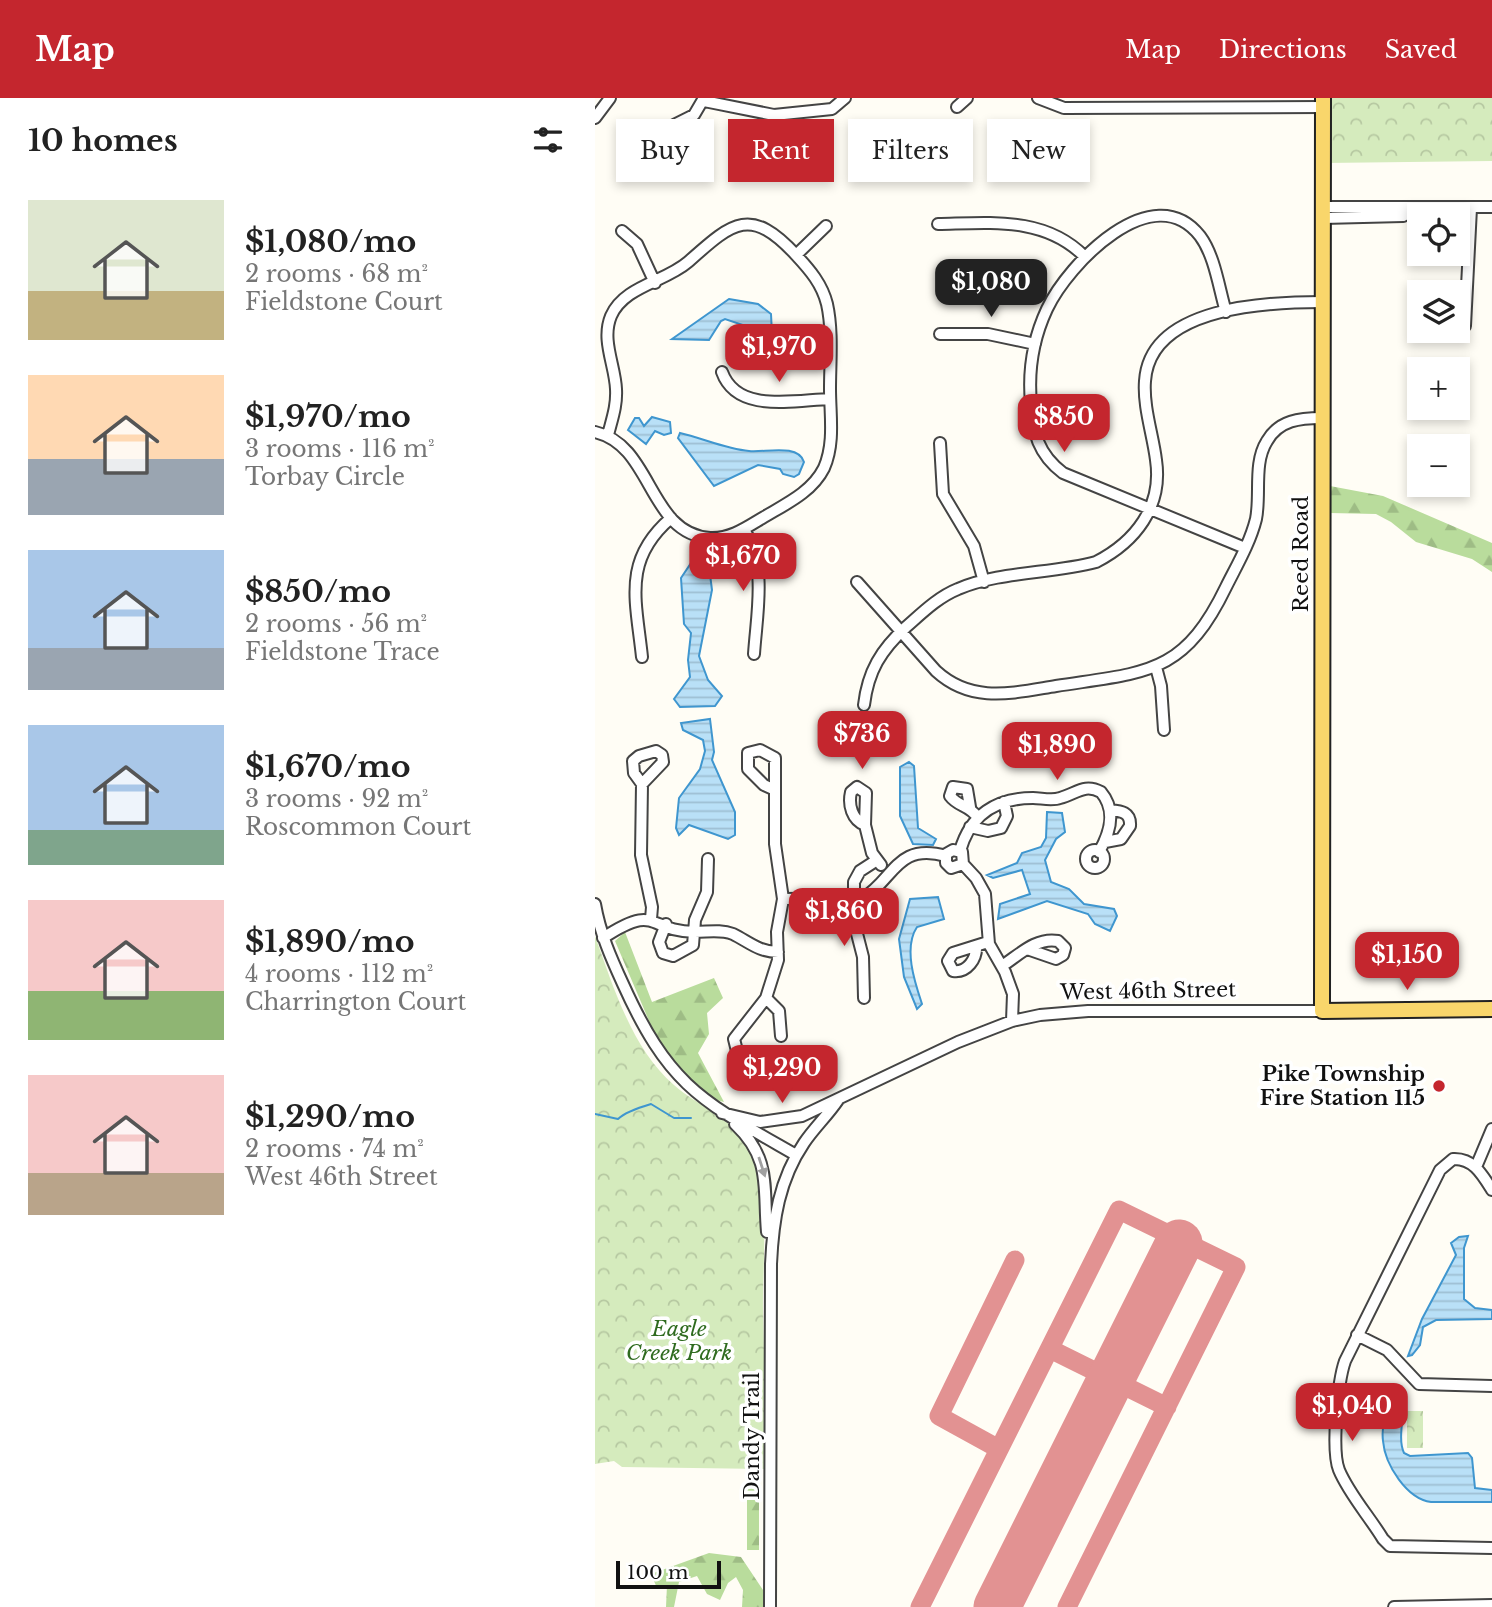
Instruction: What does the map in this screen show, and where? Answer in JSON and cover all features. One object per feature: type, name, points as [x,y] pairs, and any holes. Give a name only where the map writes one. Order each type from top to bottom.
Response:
[{"type":"main road","name":"Reed Road","points":[[1322,1011],[1323,102]]},
{"type":"main road","name":"West 46th Street","points":[[1322,1011],[1492,1009]]},
{"type":"street","points":[[595,118],[610,98]]},
{"type":"street","points":[[957,107],[967,98]]},
{"type":"street","points":[[1038,98],[1064,108],[1152,103],[1323,102]]},
{"type":"street","points":[[687,119],[694,116],[704,99],[774,115],[832,110],[842,102]]},
{"type":"street","points":[[1323,212],[1403,216],[1419,207],[1492,207]]},
{"type":"street","points":[[1467,280],[1471,208]]},
{"type":"street","points":[[1226,312],[1205,245],[1194,229],[1180,221],[1161,216],[1142,219],[1107,238],[1084,257],[1051,300],[1035,344],[1030,379],[1032,423],[1044,455],[1063,472],[1245,548]]},
{"type":"street","points":[[938,224],[1030,226],[1054,234],[1084,257]]},
{"type":"street","points":[[595,432],[608,435],[629,451],[671,518],[686,531],[705,538],[721,538],[744,529],[796,498],[817,478],[830,445],[827,307],[815,278],[796,255],[769,230],[754,225],[738,226],[720,233],[678,269],[625,298],[610,319],[607,338],[617,396],[608,435]]},
{"type":"street","points":[[796,255],[826,226]]},
{"type":"street","points":[[622,231],[637,244],[655,282]]},
{"type":"street","points":[[864,705],[866,686],[876,661],[901,632],[944,596],[984,582],[1096,562],[1127,543],[1150,509],[1157,474],[1145,388],[1147,366],[1156,348],[1175,330],[1226,312],[1269,302],[1322,302]]},
{"type":"street","points":[[940,334],[988,334],[1035,344]]},
{"type":"street","points":[[722,372],[734,393],[747,399],[830,399]]},
{"type":"street","points":[[857,582],[945,679],[980,694],[1002,695],[1156,667],[1178,655],[1201,633],[1245,548],[1257,514],[1260,459],[1266,441],[1288,422],[1322,418]]},
{"type":"street","points":[[940,443],[943,494],[975,546],[984,582]]},
{"type":"street","points":[[642,657],[635,591],[636,568],[649,541],[671,518]]},
{"type":"street","points":[[744,529],[756,554],[759,570],[754,654]]},
{"type":"street","points":[[1156,667],[1161,686],[1164,730]]},
{"type":"street","points":[[642,785],[641,855],[652,907],[651,919]]},
{"type":"street","points":[[1018,1020],[1014,998],[1002,966],[988,942],[985,894],[976,877],[963,864],[960,851],[970,827],[978,818],[1004,802],[1056,799],[1089,788],[1101,792],[1110,810],[1110,826],[1102,847],[1123,838],[1130,826],[1130,819],[1124,812],[1110,810]]},
{"type":"street","points":[[740,1063],[734,1047],[734,1037],[765,998],[778,952],[777,932],[783,899],[775,854],[775,790]]},
{"type":"street","points":[[970,827],[983,831],[1001,828],[1007,816],[1004,802]]},
{"type":"street","points":[[971,807],[978,818]]},
{"type":"street","points":[[865,825],[877,860],[888,871]]},
{"type":"street","points":[[783,899],[853,898],[871,893],[888,871],[904,859],[920,854],[946,856],[953,850],[960,851]]},
{"type":"street","points":[[946,856],[946,863],[951,868],[958,868],[963,864]]},
{"type":"street","points":[[666,924],[659,946],[668,956],[693,945],[695,920],[707,892],[708,859]]},
{"type":"street","points":[[864,998],[863,957],[854,922],[853,898],[857,874],[877,860]]},
{"type":"street","points":[[595,904],[603,938],[636,1013],[661,1058],[689,1088],[722,1113],[796,1155]]},
{"type":"street","points":[[599,925],[651,919],[695,932],[727,932],[763,951],[778,952]]},
{"type":"street","points":[[603,938],[625,923]]},
{"type":"street","points":[[976,946],[976,956],[969,965],[957,972],[950,968],[950,955],[976,946],[988,942]]},
{"type":"street","points":[[1002,966],[1027,949]]},
{"type":"street","points":[[765,998],[780,1014],[781,1036]]},
{"type":"street","name":"West 46th Street","points":[[771,1264],[777,1202],[796,1155],[840,1097],[938,1050],[1018,1020],[1088,1011],[1322,1011]]},
{"type":"street","points":[[722,1113],[760,1122],[779,1122],[811,1113],[840,1097]]},
{"type":"street","points":[[722,1113],[748,1139],[764,1169],[771,1264]]},
{"type":"street","points":[[1476,1167],[1492,1129]]},
{"type":"street","points":[[1492,1190],[1476,1167],[1455,1158],[1442,1167],[1343,1364],[1338,1386],[1336,1462],[1342,1476],[1383,1539],[1399,1549],[1492,1548]]},
{"type":"street","name":"Dandy Trail","points":[[770,1607],[771,1264]]},
{"type":"street","points":[[1357,1335],[1389,1352],[1409,1378],[1419,1384],[1492,1386]]},
{"type":"street","points":[[1394,1607],[1492,1605]]},
{"type":"green space","points":[[1325,98],[1492,98],[1492,161],[1325,163]]},
{"type":"green space","points":[[1330,486],[1383,496],[1492,543],[1492,572],[1472,559],[1416,542],[1376,514],[1330,513]]},
{"type":"green space","points":[[625,932],[652,1002],[714,978],[723,998],[707,1013],[709,1034],[698,1053],[724,1102],[716,1100],[697,1085],[670,1060],[658,1042],[615,941]]},
{"type":"green space","name":"Eagle Creek Park","points":[[595,936],[626,1016],[646,1054],[674,1085],[738,1132],[753,1160],[759,1180],[764,1224],[766,1469],[622,1467],[614,1461],[595,1464]]},
{"type":"green space","points":[[1407,1411],[1423,1411],[1423,1448],[1407,1448]]},
{"type":"green space","points":[[747,1468],[759,1468],[759,1550],[747,1550]]},
{"type":"green space","points":[[709,1553],[741,1557],[763,1590],[763,1607],[742,1607],[743,1590],[736,1577],[728,1583],[720,1600],[707,1594],[697,1576],[679,1582],[674,1607],[666,1607],[667,1585],[657,1588],[651,1574]]},
{"type":"water","points":[[729,299],[758,304],[771,314],[772,334],[781,345],[779,349],[762,339],[758,330],[725,319],[709,340],[672,339]]},
{"type":"water","points":[[652,417],[670,422],[671,433],[664,435],[655,431],[646,444],[628,430],[635,418],[639,418],[644,426]]},
{"type":"water","points":[[680,433],[740,450],[788,451],[801,456],[804,462],[799,474],[794,477],[783,474],[780,469],[758,465],[714,486],[678,438]]},
{"type":"water","points":[[697,554],[708,559],[712,590],[699,656],[708,680],[722,696],[715,706],[680,707],[674,699],[690,677],[688,660],[691,633],[684,624],[681,578]]},
{"type":"water","points":[[710,719],[714,752],[712,760],[735,812],[735,835],[728,839],[689,825],[679,835],[676,828],[679,798],[700,769],[705,751],[703,740],[683,730],[681,723]]},
{"type":"water","points":[[909,762],[914,766],[918,828],[936,839],[933,845],[913,844],[900,816],[900,767]]},
{"type":"water","points":[[1047,812],[1062,813],[1065,832],[1056,839],[1045,860],[1051,882],[1069,889],[1084,904],[1114,909],[1117,916],[1110,931],[1095,924],[1088,914],[1047,901],[998,919],[1000,904],[1030,894],[1022,870],[993,878],[987,875],[1017,863],[1022,853],[1041,847],[1046,838]]},
{"type":"water","points":[[938,897],[944,919],[917,927],[911,945],[912,966],[922,1004],[917,1009],[904,977],[899,939],[910,899]]},
{"type":"water","points":[[1468,1236],[1464,1248],[1464,1299],[1475,1308],[1492,1310],[1492,1319],[1436,1320],[1423,1327],[1420,1345],[1408,1356],[1422,1319],[1456,1255],[1451,1243],[1459,1237]]},
{"type":"water","points":[[1399,1387],[1404,1399],[1401,1436],[1404,1453],[1410,1456],[1468,1453],[1472,1458],[1475,1488],[1492,1490],[1492,1502],[1431,1502],[1422,1500],[1406,1488],[1388,1460],[1383,1435],[1389,1400],[1394,1388]]},
{"type":"waterway","points":[[595,1114],[618,1119],[628,1112],[651,1104],[674,1118],[691,1118]]},
{"type":"taxiway","points":[[920,1607],[1119,1210],[1236,1267],[1067,1607]]},
{"type":"taxiway","points":[[999,1449],[939,1416],[1015,1260]]},
{"type":"taxiway","points":[[1054,1351],[1167,1407]]},
{"type":"runway","points":[[997,1607],[1179,1243]]},
{"type":"place","name":"Pike Township Fire Station 115","points":[[1439,1086]]}]
